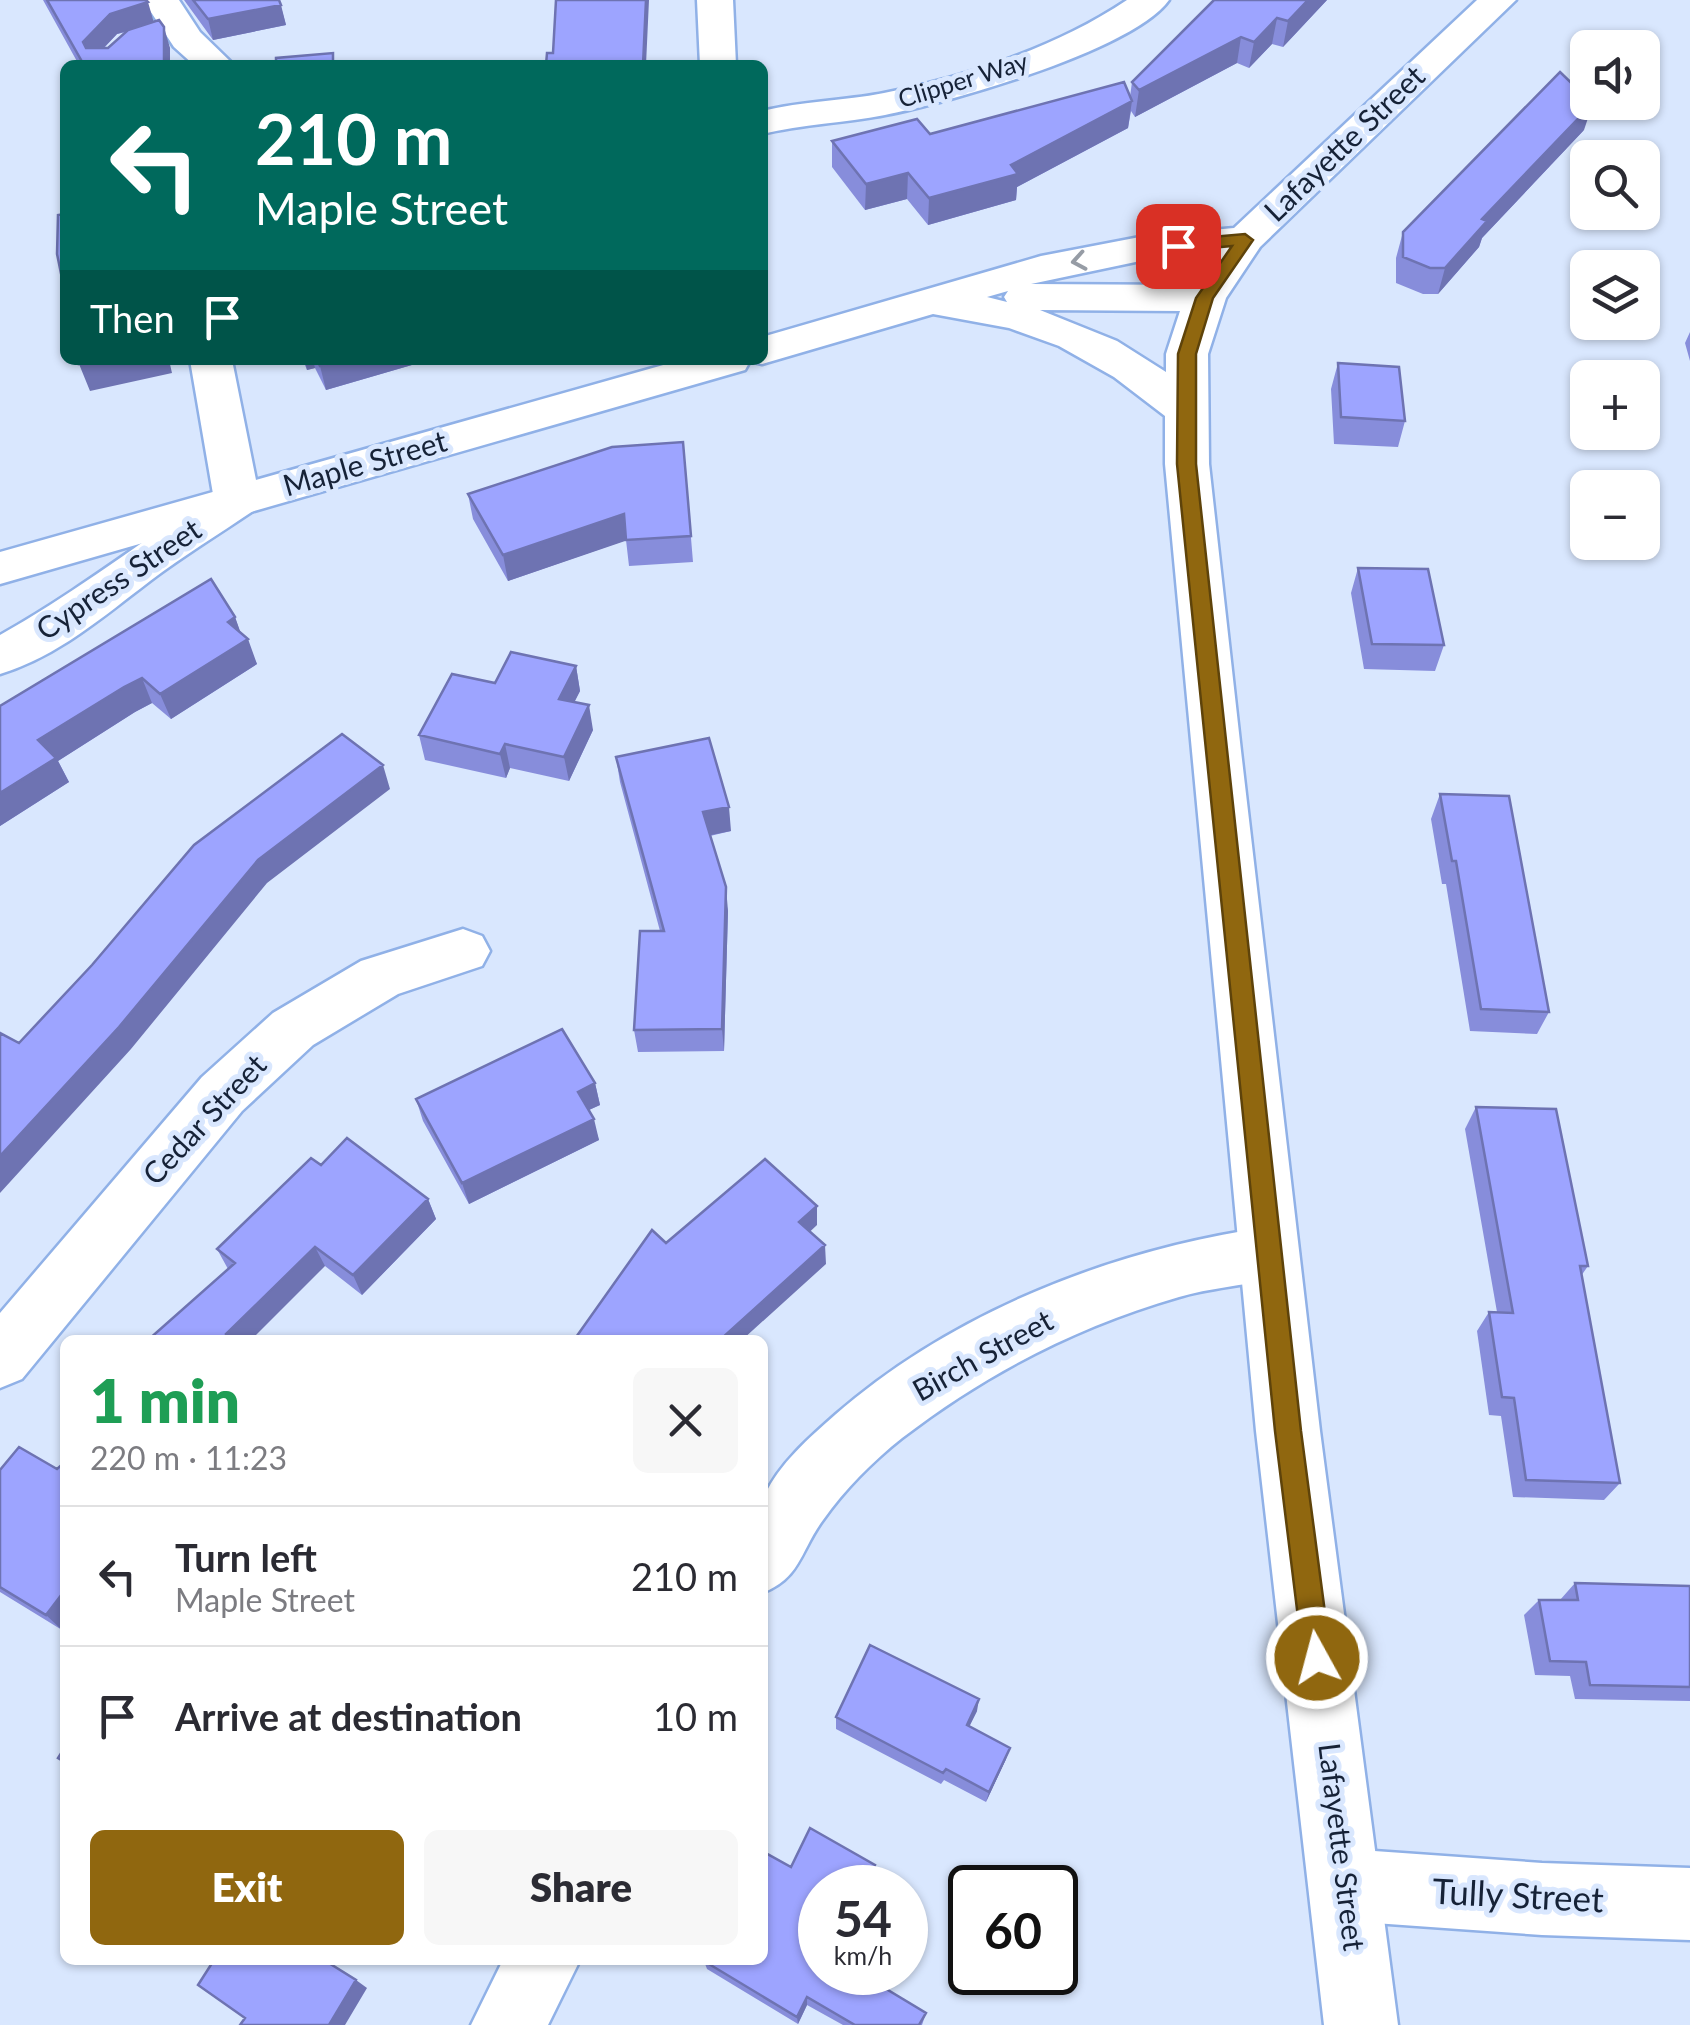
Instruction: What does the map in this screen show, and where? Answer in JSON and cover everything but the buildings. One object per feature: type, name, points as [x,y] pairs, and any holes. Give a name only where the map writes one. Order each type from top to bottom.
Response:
[{"type":"main road","points":[[161,0],[187,40],[210,60]]},
{"type":"main road","points":[[715,0],[718,60]]},
{"type":"main road","name":"Clipper Way","points":[[768,121],[789,115],[884,104],[960,84],[1096,33],[1151,0]]},
{"type":"main road","name":"Lafayette Street","points":[[1361,2025],[1288,1431],[1186,464],[1187,354],[1205,298],[1245,240],[1498,0]]},
{"type":"main road","points":[[768,349],[1041,268],[1145,248],[1245,240]]},
{"type":"main road","points":[[927,302],[1021,296],[1205,298]]},
{"type":"main road","points":[[927,302],[1004,311],[1058,326],[1142,373],[1186,410]]},
{"type":"main road","points":[[213,365],[237,500]]},
{"type":"main road","name":"Maple Street","points":[[0,568],[712,365]]},
{"type":"main road","name":"Cypress Street","points":[[0,657],[86,608],[135,568],[237,500]]},
{"type":"main road","name":"Cedar Street","points":[[0,1358],[222,1094],[293,1029],[380,977],[463,951]]},
{"type":"main road","name":"Birch Street","points":[[768,1551],[803,1494],[860,1433],[922,1386],[1084,1301],[1186,1268],[1270,1254]]},
{"type":"main road","name":"Tully Street","points":[[1346,1885],[1542,1899],[1690,1904]]},
{"type":"main road","points":[[508,2025],[540,1965]]},
{"type":"route","points":[[1178,246],[1245,240],[1205,298],[1187,354],[1186,464],[1288,1431],[1317,1658]]}]
